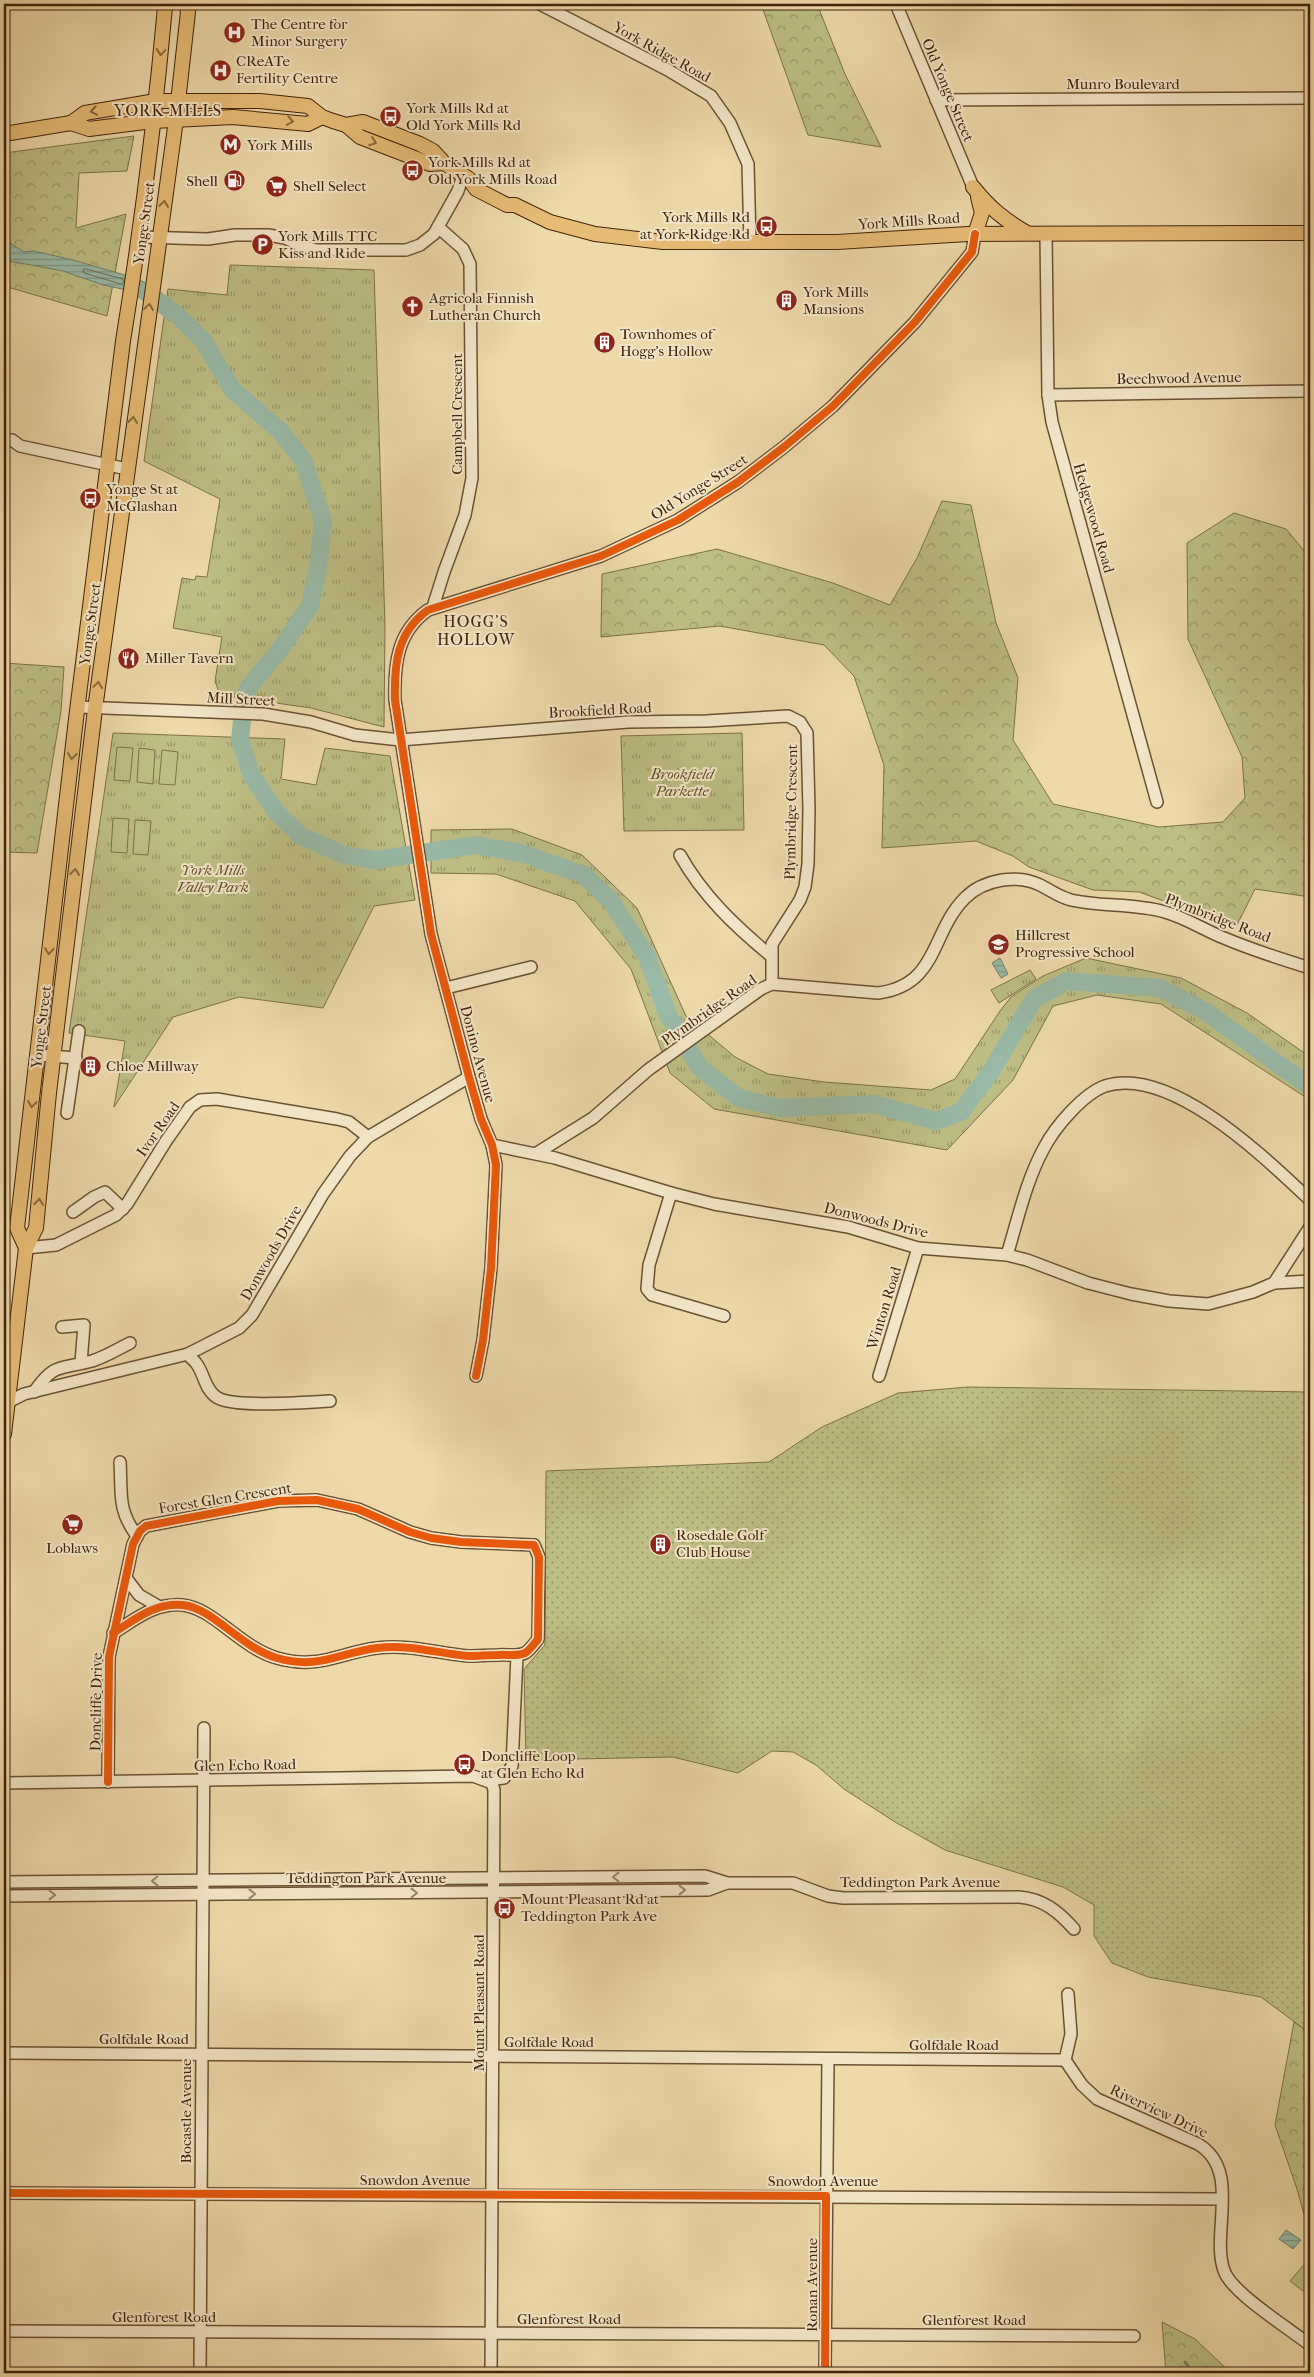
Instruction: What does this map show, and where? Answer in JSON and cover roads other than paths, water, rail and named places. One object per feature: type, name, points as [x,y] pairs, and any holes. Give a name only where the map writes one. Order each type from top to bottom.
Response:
[{"type":"main road","name":"Yonge Street","points":[[26,1248],[17,1228],[78,708],[123,341],[140,237],[165,7],[167,4]]},
{"type":"main road","name":"Yonge Street","points":[[4,1434],[6,1403],[26,1248],[36,1228],[95,709],[176,120],[188,12],[186,4]]},
{"type":"main road","name":"York Mills Road","points":[[71,124],[85,112],[156,101],[279,102],[308,106],[322,117],[346,125],[360,137],[430,164],[444,163],[466,177],[476,188],[507,205],[515,205],[550,222],[595,234],[663,242],[837,242],[971,234],[1310,233]]},
{"type":"main road","points":[[4,134],[71,124],[89,129],[153,121],[233,117],[308,124],[322,117]]},
{"type":"main road","points":[[973,187],[988,207],[1028,234]]},
{"type":"main road","points":[[971,234],[982,213],[981,203],[973,187]]},
{"type":"street","name":"York Ridge Road","points":[[540,4],[668,70],[711,96],[730,123],[748,164],[750,242]]},
{"type":"street","name":"Old Yonge Street","points":[[896,4],[973,187]]},
{"type":"street","name":"Munro Boulevard","points":[[936,100],[1310,98]]},
{"type":"street","points":[[140,237],[208,239],[235,235],[268,235],[286,238],[302,246],[317,250],[406,250],[427,240],[438,227],[466,177]]},
{"type":"street","name":"Campbell Crescent","points":[[433,608],[469,499],[473,444],[470,264],[463,249],[438,227]]},
{"type":"street","name":"Old Yonge Street","points":[[400,740],[395,688],[400,646],[411,624],[433,608],[601,556],[678,520],[738,482],[833,406],[915,322],[972,252],[971,234]]},
{"type":"street","name":"Hedgewood Road","points":[[1046,235],[1048,395],[1052,422],[1157,802]]},
{"type":"street","name":"Beechwood Avenue","points":[[1048,395],[1310,391]]},
{"type":"street","points":[[12,440],[20,446],[127,469]]},
{"type":"street","name":"Mill Street","points":[[78,708],[263,714],[311,722],[354,735],[400,740]]},
{"type":"street","name":"Brookfield Road","points":[[400,740],[628,722],[706,721],[788,716],[800,722]]},
{"type":"street","name":"Plymbridge Crescent","points":[[772,984],[772,944],[800,900],[805,887],[808,864],[807,733],[800,722]]},
{"type":"street","name":"Donino Avenue","points":[[400,740],[418,841],[430,929],[469,1077],[481,1118],[492,1145],[496,1165],[491,1268],[483,1340],[476,1376]]},
{"type":"street","points":[[680,855],[691,874],[713,903],[739,930],[771,956]]},
{"type":"street","name":"Plymbridge Road","points":[[537,1153],[593,1118],[648,1070],[749,996],[772,984],[856,992],[894,991],[914,980],[921,973],[952,915],[967,896],[986,884],[1011,879],[1031,882],[1073,900],[1142,907],[1167,912],[1223,937],[1310,968]]},
{"type":"street","points":[[446,988],[531,967]]},
{"type":"street","points":[[67,1113],[79,1031]]},
{"type":"street","points":[[37,1055],[76,1058]]},
{"type":"street","name":"Donwoods Drive","points":[[6,1403],[24,1394],[188,1354],[239,1328],[252,1315],[323,1194],[350,1156],[368,1137],[469,1077]]},
{"type":"street","points":[[1007,1255],[1030,1178],[1045,1147],[1066,1118],[1084,1100],[1105,1086],[1134,1084],[1170,1093],[1207,1113],[1310,1200]]},
{"type":"street","name":"Ivor Road","points":[[26,1248],[56,1245],[104,1222],[123,1209],[190,1107],[200,1100],[217,1099],[337,1119],[349,1122],[368,1137]]},
{"type":"street","name":"Donwoods Drive","points":[[492,1145],[537,1153],[671,1193],[758,1213],[803,1218],[848,1227],[918,1248],[1007,1255],[1027,1260],[1088,1283],[1169,1301],[1208,1304],[1253,1292],[1274,1282]]},
{"type":"street","points":[[73,1212],[94,1197],[105,1192],[123,1209]]},
{"type":"street","points":[[671,1193],[649,1265],[647,1289],[652,1295],[724,1316]]},
{"type":"street","points":[[1274,1282],[1310,1227]]},
{"type":"street","name":"Winton Road","points":[[879,1376],[918,1248]]},
{"type":"street","points":[[1274,1282],[1310,1281]]},
{"type":"street","points":[[62,1326],[84,1325],[81,1363]]},
{"type":"street","points":[[34,1392],[45,1375],[60,1367],[98,1358],[130,1342]]},
{"type":"street","points":[[188,1354],[196,1363],[207,1387],[215,1397],[223,1401],[251,1404],[330,1401]]},
{"type":"street","points":[[114,1633],[137,1536],[124,1518],[122,1510],[120,1462]]},
{"type":"street","name":"Forest Glen Crescent","points":[[137,1536],[143,1529],[152,1524],[272,1502],[306,1499],[349,1506],[410,1532],[431,1538],[461,1542],[534,1546],[539,1557],[538,1639],[526,1652],[517,1655]]},
{"type":"street","points":[[126,1578],[139,1595],[158,1606],[172,1604],[196,1607],[246,1645],[260,1653],[284,1660],[305,1663],[328,1661],[370,1649],[388,1647],[411,1648],[469,1656],[517,1655],[512,1766],[504,1778],[486,1780]]},
{"type":"street","name":"Doncliffe Drive","points":[[108,1782],[109,1657],[114,1633],[158,1606]]},
{"type":"street","name":"Bocastle Avenue","points":[[200,2373],[204,1728]]},
{"type":"street","name":"Glen Echo Road","points":[[4,1783],[473,1776],[486,1780]]},
{"type":"street","name":"Mount Pleasant Road","points":[[486,1780],[494,1787],[491,2373]]},
{"type":"street","name":"Teddington Park Avenue","points":[[4,1882],[705,1876],[727,1883],[793,1883],[828,1896],[843,1898],[1019,1897],[1036,1899],[1051,1908],[1074,1929]]},
{"type":"street","name":"Teddington Park Avenue","points":[[4,1896],[708,1890],[727,1883]]},
{"type":"street","points":[[1065,2060],[1071,2034],[1068,1994]]},
{"type":"street","name":"Golfdale Road","points":[[4,2053],[1065,2060]]},
{"type":"street","name":"Ronan Avenue","points":[[825,2373],[828,2059]]},
{"type":"street","name":"Riverview Drive","points":[[1065,2060],[1082,2085],[1097,2099],[1198,2144],[1211,2153],[1220,2174],[1223,2259],[1228,2278],[1240,2291],[1310,2345]]},
{"type":"street","name":"Snowdon Avenue","points":[[4,2192],[1222,2199]]},
{"type":"street","name":"Glenforest Road","points":[[4,2331],[1134,2336]]},
{"type":"water","points":[[4,239],[24,252],[34,251],[73,260],[135,278],[150,285],[164,305],[146,301],[122,289],[103,285],[63,271],[4,260],[4,250],[11,249],[4,245]]},
{"type":"water","points":[[1000,958],[1008,974],[1001,978],[992,963]]},
{"type":"water","points":[[1286,2230],[1301,2240],[1293,2249],[1279,2239]]},
{"type":"waterway","points":[[146,292],[177,315],[203,340],[232,389],[282,433],[303,460],[323,521],[318,568],[310,606],[278,652],[248,688],[244,701],[240,740],[252,776],[277,813],[301,836],[344,855],[376,860],[476,845],[521,853],[584,875],[611,901],[647,957],[668,1015],[700,1068],[739,1098],[780,1108],[874,1104],[936,1121],[961,1112],[990,1073],[1034,999],[1067,981],[1160,988],[1205,1011],[1310,1087]]},
{"type":"waterway","points":[[1185,2362],[1193,2373]]},
{"type":"place","name":"The Centre for Minor Surgery","points":[[235,33]]},
{"type":"place","name":"CReATe Fertility Centre","points":[[220,70]]},
{"type":"place","name":"York Mills Rd at Old York Mills Rd","points":[[390,117]]},
{"type":"place","name":"York Mills","points":[[231,145]]},
{"type":"place","name":"York Mills Rd at Old York Mills Road","points":[[412,171]]},
{"type":"place","name":"Shell","points":[[234,181]]},
{"type":"place","name":"Shell Select","points":[[277,186]]},
{"type":"place","name":"York Mills Rd at York Ridge Rd","points":[[766,226]]},
{"type":"place","name":"York Mills TTC Kiss and Ride","points":[[262,245]]},
{"type":"place","name":"York Mills Mansions","points":[[787,301]]},
{"type":"place","name":"Agricola Finnish Lutheran Church","points":[[413,307]]},
{"type":"place","name":"Townhomes of Hogg's Hollow","points":[[604,343]]},
{"type":"place","name":"Yonge St at McGlashan","points":[[90,498]]},
{"type":"place","name":"Miller Tavern","points":[[129,658]]},
{"type":"place","name":"Hillcrest Progressive School","points":[[999,944]]},
{"type":"place","name":"Chloe Millway","points":[[90,1066]]},
{"type":"place","name":"Loblaws","points":[[72,1525]]},
{"type":"place","name":"Rosedale Golf Club House","points":[[660,1544]]},
{"type":"place","name":"Doncliffe Loop at Glen Echo Rd","points":[[465,1765]]},
{"type":"place","name":"Mount Pleasant Rd at Teddington Park Ave","points":[[505,1908]]},
{"type":"district","name":"YORK MILLS","points":[[168,110]]},
{"type":"district","name":"HOGG'S HOLLOW","points":[[476,630]]},
{"type":"park label","name":"Brookfield Parkette","points":[[682,782]]},
{"type":"park label","name":"York Mills Valley Park","points":[[213,878]]}]
